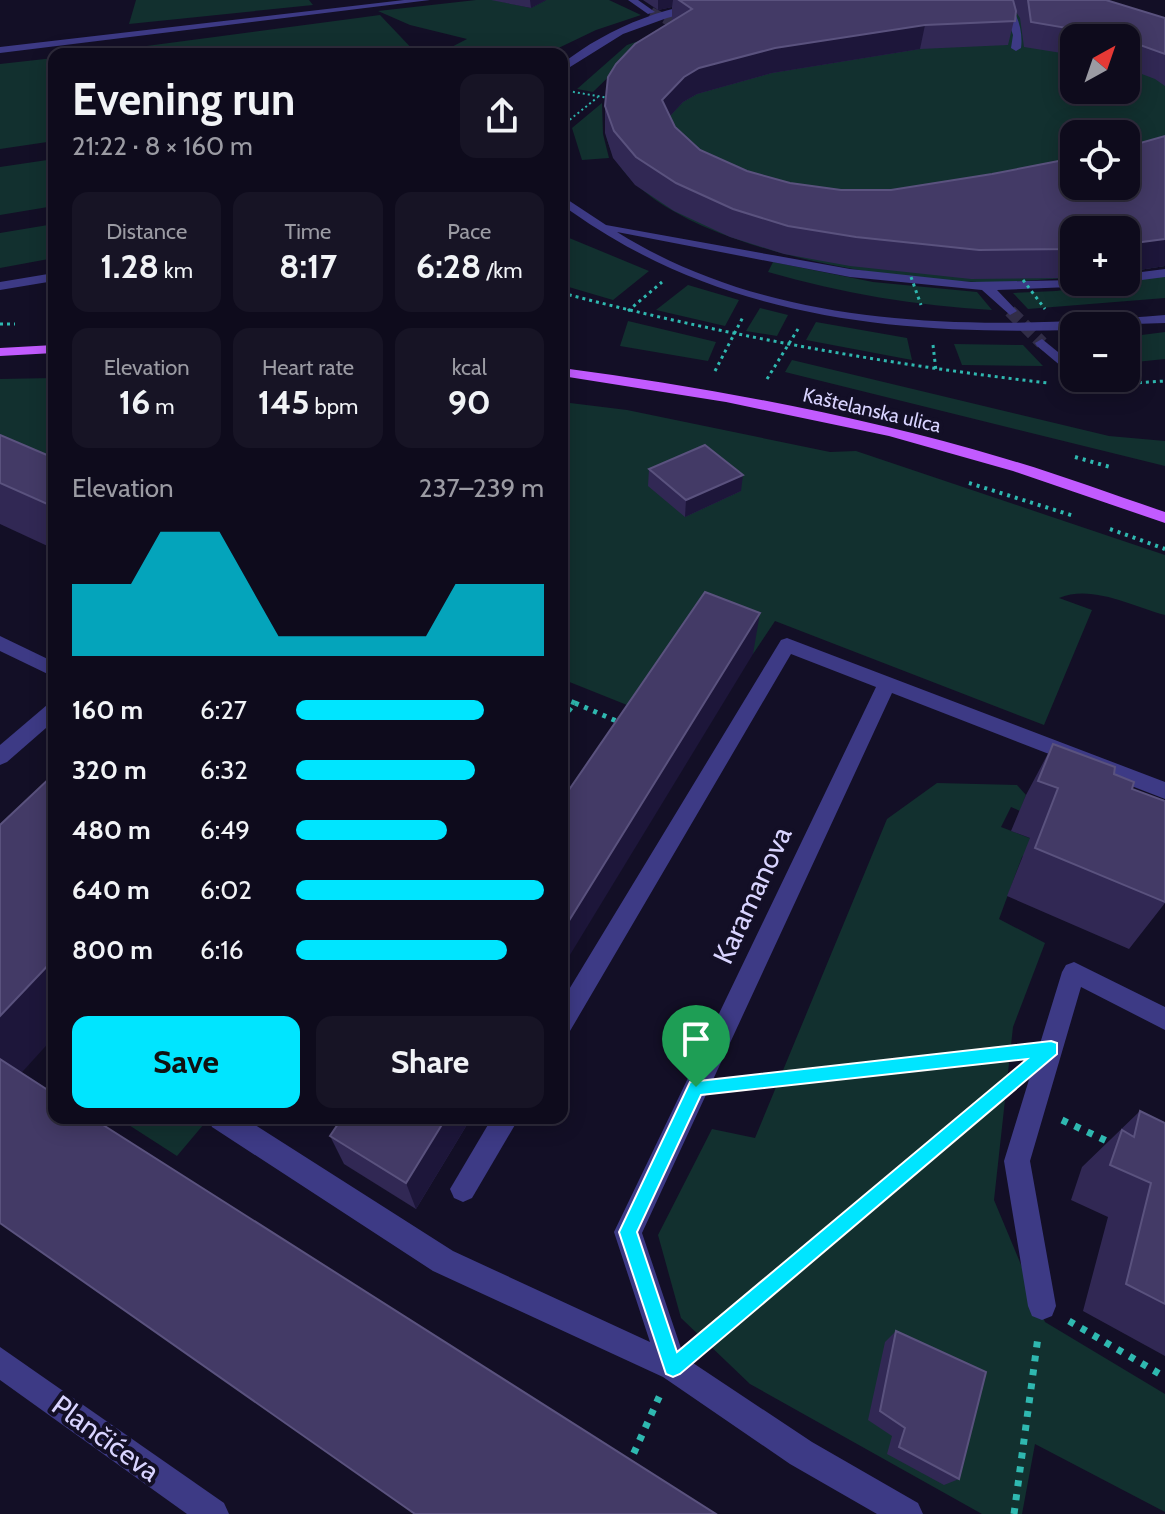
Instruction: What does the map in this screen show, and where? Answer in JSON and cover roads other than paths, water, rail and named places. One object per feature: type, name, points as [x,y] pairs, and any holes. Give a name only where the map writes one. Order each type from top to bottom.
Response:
[{"type":"main road","points":[[0,352],[48,349]]},
{"type":"main road","name":"Kaštelanska ulica","points":[[568,373],[740,401],[859,427],[996,461],[1165,518]]},
{"type":"street","points":[[0,50],[426,0]]},
{"type":"street","points":[[632,0],[651,12]]},
{"type":"street","points":[[568,64],[606,39],[696,7],[732,0]]},
{"type":"street","points":[[1008,8],[1018,35],[1016,48]]},
{"type":"street","points":[[568,204],[595,224],[677,269],[755,294],[873,320],[995,330],[1060,327]]},
{"type":"street","points":[[595,224],[896,281],[1019,288],[1060,285]]},
{"type":"street","points":[[1140,276],[1165,273]]},
{"type":"street","points":[[0,286],[48,278]]},
{"type":"street","points":[[986,287],[1010,311]]},
{"type":"street","points":[[1140,321],[1165,319]]},
{"type":"street","points":[[1042,343],[1060,361]]},
{"type":"street","points":[[0,643],[48,667]]},
{"type":"street","points":[[568,1013],[787,645],[1165,791]]},
{"type":"street","name":"Karamanova","points":[[673,1367],[628,1232],[887,683]]},
{"type":"street","points":[[0,757],[48,715]]},
{"type":"street","points":[[1042,1306],[1017,1161],[1074,972],[1165,1019]]},
{"type":"street","points":[[230,1124],[443,1261],[673,1367],[801,1453],[907,1514]]},
{"type":"street","points":[[463,1189],[502,1124]]},
{"type":"street","name":"Plančićeva","points":[[0,1362],[213,1514]]},
{"type":"tunnel","points":[[651,12],[694,33]]},
{"type":"tunnel","points":[[1010,311],[1042,343]]}]
